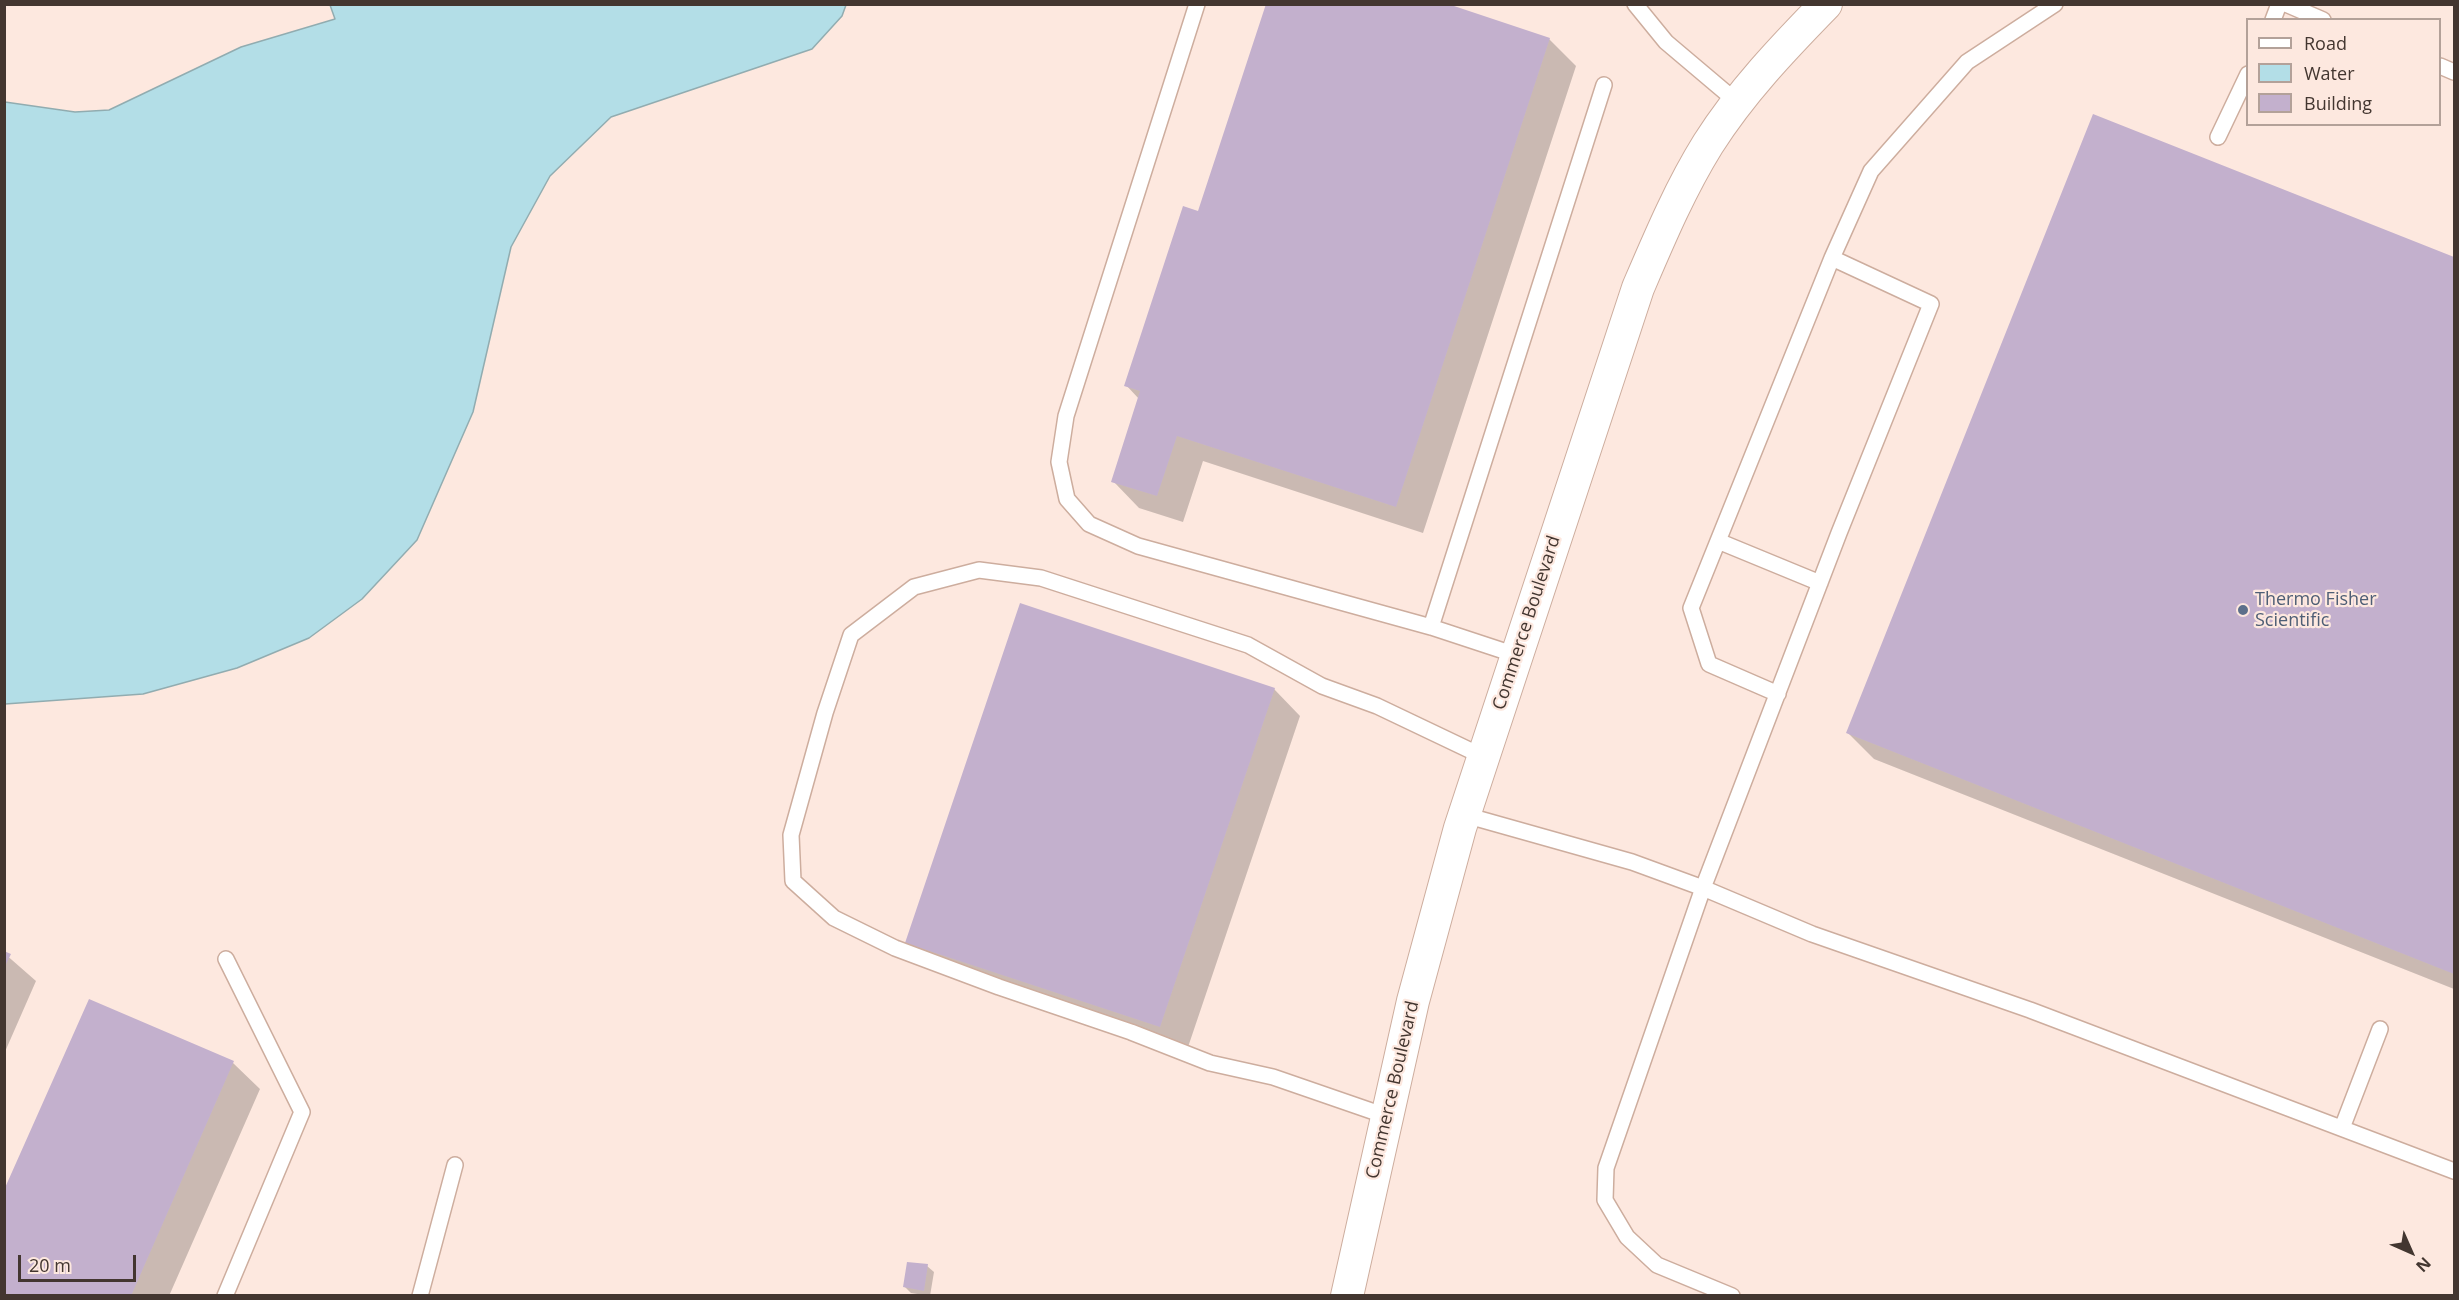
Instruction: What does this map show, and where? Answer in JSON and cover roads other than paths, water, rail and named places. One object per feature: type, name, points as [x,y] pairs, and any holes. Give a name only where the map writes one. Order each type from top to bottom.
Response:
[{"type":"street","name":"Commerce Boulevard","points":[[1347,1296],[1413,1001],[1465,814],[1638,288],[1671,212],[1708,145],[1737,102],[1779,51],[1826,4]]},
{"type":"lane","points":[[1197,4],[1066,416],[1059,462],[1067,499],[1089,524],[1138,546],[1431,627],[1516,655]]},
{"type":"lane","points":[[1635,4],[1666,42],[1737,102]]},
{"type":"lane","points":[[1778,694],[1709,664],[1690,608],[1832,258],[1871,171],[1967,62],[2055,4]]},
{"type":"lane","points":[[2273,18],[2280,4]]},
{"type":"lane","points":[[2286,4],[2318,18]]},
{"type":"lane","points":[[2218,137],[2246,76]]},
{"type":"lane","points":[[1431,627],[1604,85]]},
{"type":"lane","points":[[1732,1296],[1657,1265],[1627,1237],[1605,1200],[1606,1168],[1703,888],[1820,583],[1931,304],[1832,258]]},
{"type":"lane","points":[[1718,540],[1820,583]]},
{"type":"lane","points":[[1386,1116],[1273,1077],[1210,1063],[1131,1032],[999,987],[895,948],[834,918],[793,881],[791,836],[825,713],[851,635],[914,587],[979,570],[1041,578],[1248,645],[1322,686],[1377,706],[1484,756]]},
{"type":"lane","points":[[1465,814],[1632,862],[1703,888],[1812,933],[2030,1010],[2454,1171]]},
{"type":"lane","points":[[225,1296],[302,1112],[226,959]]},
{"type":"lane","points":[[2342,1128],[2380,1029]]},
{"type":"lane","points":[[420,1296],[455,1166]]},
{"type":"water","points":[[330,5],[846,5],[842,16],[812,49],[611,117],[550,176],[511,247],[473,412],[417,540],[362,599],[309,638],[237,668],[143,694],[5,704],[5,102],[75,112],[109,110],[241,47],[335,19]]},
{"type":"place","name":"Thermo Fisher Scientific","points":[[2243,610]]}]
